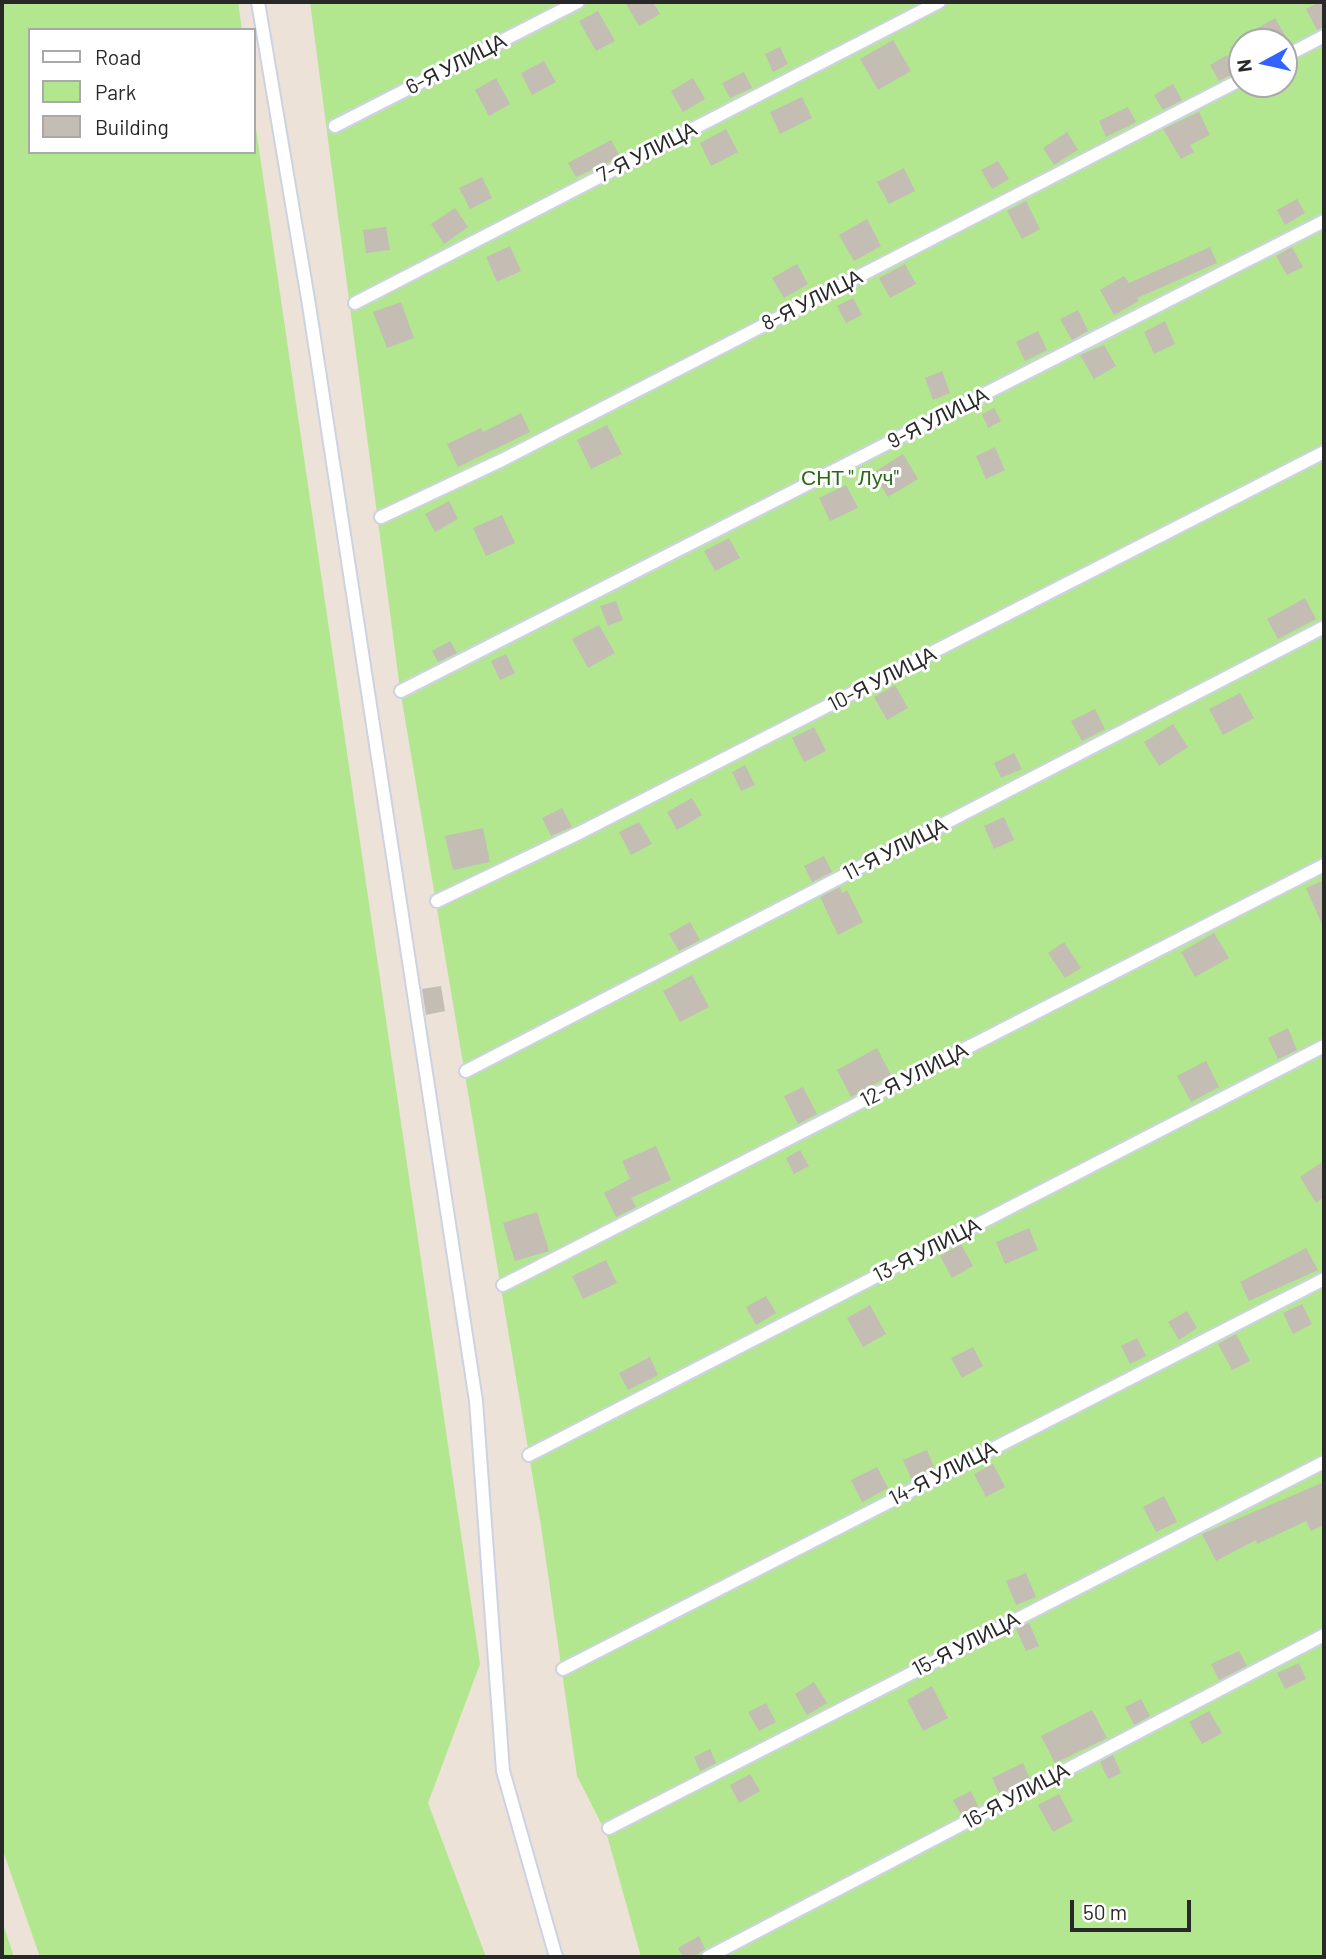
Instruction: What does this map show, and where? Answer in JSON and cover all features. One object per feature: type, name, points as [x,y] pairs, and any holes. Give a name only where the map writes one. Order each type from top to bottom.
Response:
[{"type":"street","points":[[258,2],[309,305],[476,1401],[503,1771],[556,1957]]},
{"type":"street","name":"6-Я УЛИЦА","points":[[335,126],[578,2]]},
{"type":"street","name":"7-Я УЛИЦА","points":[[355,303],[939,2]]},
{"type":"street","points":[[1298,50],[1324,36]]},
{"type":"street","name":"8-Я УЛИЦА","points":[[381,517],[514,453],[1228,86]]},
{"type":"street","name":"9-Я УЛИЦА","points":[[401,691],[1324,221]]},
{"type":"street","name":"10-Я УЛИЦА","points":[[437,901],[581,832],[1324,452]]},
{"type":"street","name":"11-Я УЛИЦА","points":[[467,1072],[1324,626]]},
{"type":"street","name":"12-Я УЛИЦА","points":[[503,1285],[1324,865]]},
{"type":"street","name":"13-Я УЛИЦА","points":[[529,1455],[1324,1046]]},
{"type":"street","name":"14-Я УЛИЦА","points":[[563,1669],[1324,1279]]},
{"type":"street","name":"15-Я УЛИЦА","points":[[609,1828],[1324,1462]]},
{"type":"street","name":"16-Я УЛИЦА","points":[[708,1957],[1324,1635]]},
{"type":"green space","points":[[2,2],[238,2],[242,28],[28,28],[28,154],[256,154],[256,129],[480,1664],[428,1803],[486,1957],[40,1957],[2,1848]]},
{"type":"green space","name":"СНТ \" Луч\"","points":[[310,2],[1324,2],[1324,1957],[641,1957],[607,1835],[577,1776],[541,1526],[400,689]]},
{"type":"green space","points":[[2,1921],[14,1957],[2,1957]]},
{"type":"building","points":[[625,2],[653,2],[660,14],[639,26]]},
{"type":"building","points":[[1324,2],[1324,27],[1317,30],[1306,9]]},
{"type":"building","points":[[598,11],[615,41],[596,51],[579,21]]},
{"type":"building","points":[[1275,18],[1281,28],[1258,28]]},
{"type":"building","points":[[893,40],[911,71],[878,90],[860,59]]},
{"type":"building","points":[[780,47],[788,64],[773,72],[765,54]]},
{"type":"building","points":[[1227,55],[1228,76],[1219,81],[1210,65]]},
{"type":"building","points":[[544,61],[556,82],[532,95],[521,73]]},
{"type":"building","points":[[744,72],[752,88],[730,98],[722,83]]},
{"type":"building","points":[[496,78],[510,104],[489,116],[475,90]]},
{"type":"building","points":[[693,78],[705,99],[683,112],[671,91]]},
{"type":"building","points":[[1173,84],[1182,100],[1163,110],[1154,95]]},
{"type":"building","points":[[802,97],[812,118],[780,134],[770,112]]},
{"type":"building","points":[[1128,107],[1136,122],[1106,137],[1099,121]]},
{"type":"building","points":[[1199,112],[1210,135],[1190,145],[1194,152],[1181,159],[1163,129]]},
{"type":"building","points":[[726,129],[738,152],[711,166],[700,143]]},
{"type":"building","points":[[1067,132],[1078,150],[1054,165],[1043,148]]},
{"type":"building","points":[[611,140],[620,157],[576,177],[568,163]]},
{"type":"building","points":[[998,161],[1009,179],[992,189],[981,170]]},
{"type":"building","points":[[904,168],[915,191],[889,204],[877,182]]},
{"type":"building","points":[[482,177],[492,198],[470,209],[459,188]]},
{"type":"building","points":[[1297,199],[1305,213],[1285,225],[1277,210]]},
{"type":"building","points":[[1026,201],[1040,229],[1022,239],[1007,211]]},
{"type":"building","points":[[455,208],[468,227],[444,244],[431,224]]},
{"type":"building","points":[[867,219],[881,246],[854,261],[839,235]]},
{"type":"building","points":[[386,227],[390,250],[366,253],[363,230]]},
{"type":"building","points":[[510,246],[521,271],[497,282],[486,257]]},
{"type":"building","points":[[1210,247],[1217,263],[1137,298],[1139,301],[1114,315],[1100,290],[1124,276],[1129,283]]},
{"type":"building","points":[[1292,247],[1303,267],[1287,275],[1276,256]]},
{"type":"building","points":[[797,264],[808,284],[784,298],[772,278]]},
{"type":"building","points":[[905,264],[916,284],[890,298],[879,278]]},
{"type":"building","points":[[853,298],[862,315],[846,323],[837,306]]},
{"type":"building","points":[[401,302],[414,338],[387,348],[373,312]]},
{"type":"building","points":[[1078,310],[1088,331],[1072,340],[1060,319]]},
{"type":"building","points":[[1165,321],[1175,344],[1154,354],[1144,332]]},
{"type":"building","points":[[1038,331],[1047,350],[1025,361],[1016,342]]},
{"type":"building","points":[[1104,345],[1116,366],[1094,379],[1080,355]]},
{"type":"building","points":[[942,371],[950,393],[933,400],[925,378]]},
{"type":"building","points":[[994,408],[1001,421],[988,428],[982,414]]},
{"type":"building","points":[[521,413],[530,432],[458,467],[447,444],[481,428],[483,432]]},
{"type":"building","points":[[607,425],[622,454],[591,469],[577,440]]},
{"type":"building","points":[[995,447],[1005,470],[986,479],[976,456]]},
{"type":"building","points":[[903,454],[918,479],[888,497],[873,473]]},
{"type":"building","points":[[846,485],[858,508],[830,521],[819,498]]},
{"type":"building","points":[[449,501],[458,519],[435,532],[425,514]]},
{"type":"building","points":[[502,515],[515,543],[486,556],[473,528]]},
{"type":"building","points":[[729,538],[740,558],[715,571],[704,551]]},
{"type":"building","points":[[1305,598],[1316,619],[1278,639],[1267,619]]},
{"type":"building","points":[[616,601],[623,620],[608,626],[600,606]]},
{"type":"building","points":[[599,625],[615,653],[588,668],[572,639]]},
{"type":"building","points":[[450,641],[457,653],[438,662],[432,651]]},
{"type":"building","points":[[506,654],[515,673],[500,680],[491,661]]},
{"type":"building","points":[[895,685],[908,708],[887,720],[874,697]]},
{"type":"building","points":[[1240,693],[1254,718],[1223,735],[1209,709]]},
{"type":"building","points":[[1095,709],[1105,729],[1082,741],[1071,721]]},
{"type":"building","points":[[1173,724],[1188,747],[1159,766],[1144,742]]},
{"type":"building","points":[[814,727],[826,751],[804,762],[792,738]]},
{"type":"building","points":[[1014,753],[1022,769],[1001,778],[994,763]]},
{"type":"building","points":[[745,765],[755,785],[741,791],[732,772]]},
{"type":"building","points":[[692,798],[702,815],[677,830],[667,812]]},
{"type":"building","points":[[562,808],[572,827],[551,836],[542,818]]},
{"type":"building","points":[[1004,817],[1014,840],[994,849],[984,826]]},
{"type":"building","points":[[639,822],[652,844],[631,855],[619,832]]},
{"type":"building","points":[[483,828],[490,862],[453,870],[445,836]]},
{"type":"building","points":[[824,856],[832,872],[812,882],[804,866]]},
{"type":"building","points":[[1324,880],[1324,929],[1306,888]]},
{"type":"building","points":[[840,887],[842,893],[847,890],[863,922],[838,935],[820,897]]},
{"type":"building","points":[[690,922],[700,940],[679,951],[669,934]]},
{"type":"building","points":[[1214,933],[1229,958],[1195,977],[1181,952]]},
{"type":"building","points":[[1064,942],[1081,968],[1065,978],[1048,953]]},
{"type":"building","points":[[692,975],[709,1007],[680,1022],[663,991]]},
{"type":"building","points":[[441,986],[445,1011],[426,1015],[422,989]]},
{"type":"building","points":[[1288,1028],[1297,1050],[1278,1059],[1268,1038]]},
{"type":"building","points":[[877,1048],[891,1075],[851,1097],[837,1070]]},
{"type":"building","points":[[1206,1061],[1219,1087],[1191,1102],[1177,1076]]},
{"type":"building","points":[[803,1087],[817,1114],[798,1124],[784,1096]]},
{"type":"building","points":[[656,1146],[671,1180],[631,1198],[636,1207],[616,1217],[604,1193],[630,1179],[622,1161]]},
{"type":"building","points":[[800,1150],[809,1166],[794,1174],[786,1158]]},
{"type":"building","points":[[1324,1161],[1324,1197],[1316,1203],[1300,1177]]},
{"type":"building","points":[[537,1212],[549,1251],[515,1261],[503,1223]]},
{"type":"building","points":[[1029,1228],[1038,1250],[1005,1264],[996,1242]]},
{"type":"building","points":[[961,1244],[973,1266],[952,1278],[940,1256]]},
{"type":"building","points":[[1306,1248],[1318,1270],[1249,1301],[1240,1282]]},
{"type":"building","points":[[606,1260],[617,1283],[583,1299],[572,1276]]},
{"type":"building","points":[[766,1296],[776,1313],[756,1325],[746,1307]]},
{"type":"building","points":[[1302,1304],[1312,1324],[1293,1334],[1283,1313]]},
{"type":"building","points":[[870,1305],[886,1334],[863,1347],[847,1318]]},
{"type":"building","points":[[1187,1311],[1197,1328],[1179,1340],[1168,1322]]},
{"type":"building","points":[[1236,1334],[1250,1361],[1232,1370],[1218,1344]]},
{"type":"building","points":[[1137,1338],[1146,1356],[1130,1364],[1121,1346]]},
{"type":"building","points":[[973,1347],[983,1366],[962,1378],[951,1358]]},
{"type":"building","points":[[650,1357],[658,1375],[628,1390],[619,1373]]},
{"type":"building","points":[[927,1450],[934,1468],[911,1478],[903,1460]]},
{"type":"building","points":[[993,1464],[1005,1487],[986,1497],[974,1474]]},
{"type":"building","points":[[877,1467],[888,1488],[862,1502],[851,1480]]},
{"type":"building","points":[[1324,1482],[1324,1525],[1311,1531],[1306,1521],[1257,1544],[1256,1540],[1216,1561],[1202,1534]]},
{"type":"building","points":[[1164,1496],[1177,1522],[1156,1532],[1143,1507]]},
{"type":"building","points":[[1026,1573],[1036,1597],[1016,1605],[1006,1581]]},
{"type":"building","points":[[1029,1623],[1039,1646],[1026,1651],[1016,1629]]},
{"type":"building","points":[[1239,1651],[1247,1666],[1219,1680],[1211,1664]]},
{"type":"building","points":[[1299,1663],[1306,1679],[1285,1689],[1277,1673]]},
{"type":"building","points":[[814,1682],[827,1703],[807,1715],[795,1694]]},
{"type":"building","points":[[932,1686],[948,1718],[923,1731],[907,1700]]},
{"type":"building","points":[[1141,1699],[1150,1716],[1134,1725],[1125,1707]]},
{"type":"building","points":[[766,1703],[776,1722],[759,1731],[748,1712]]},
{"type":"building","points":[[1092,1710],[1107,1738],[1055,1763],[1041,1736]]},
{"type":"building","points":[[1209,1711],[1222,1733],[1202,1744],[1189,1722]]},
{"type":"building","points":[[710,1749],[716,1763],[700,1771],[694,1757]]},
{"type":"building","points":[[1113,1755],[1121,1773],[1108,1779],[1100,1762]]},
{"type":"building","points":[[1023,1763],[1030,1779],[1000,1795],[992,1778]]},
{"type":"building","points":[[750,1774],[760,1791],[739,1803],[730,1785]]},
{"type":"building","points":[[971,1791],[978,1806],[961,1815],[953,1800]]},
{"type":"building","points":[[1059,1794],[1073,1821],[1053,1832],[1038,1805]]},
{"type":"building","points":[[699,1936],[705,1949],[693,1957],[683,1957],[678,1948]]}]
